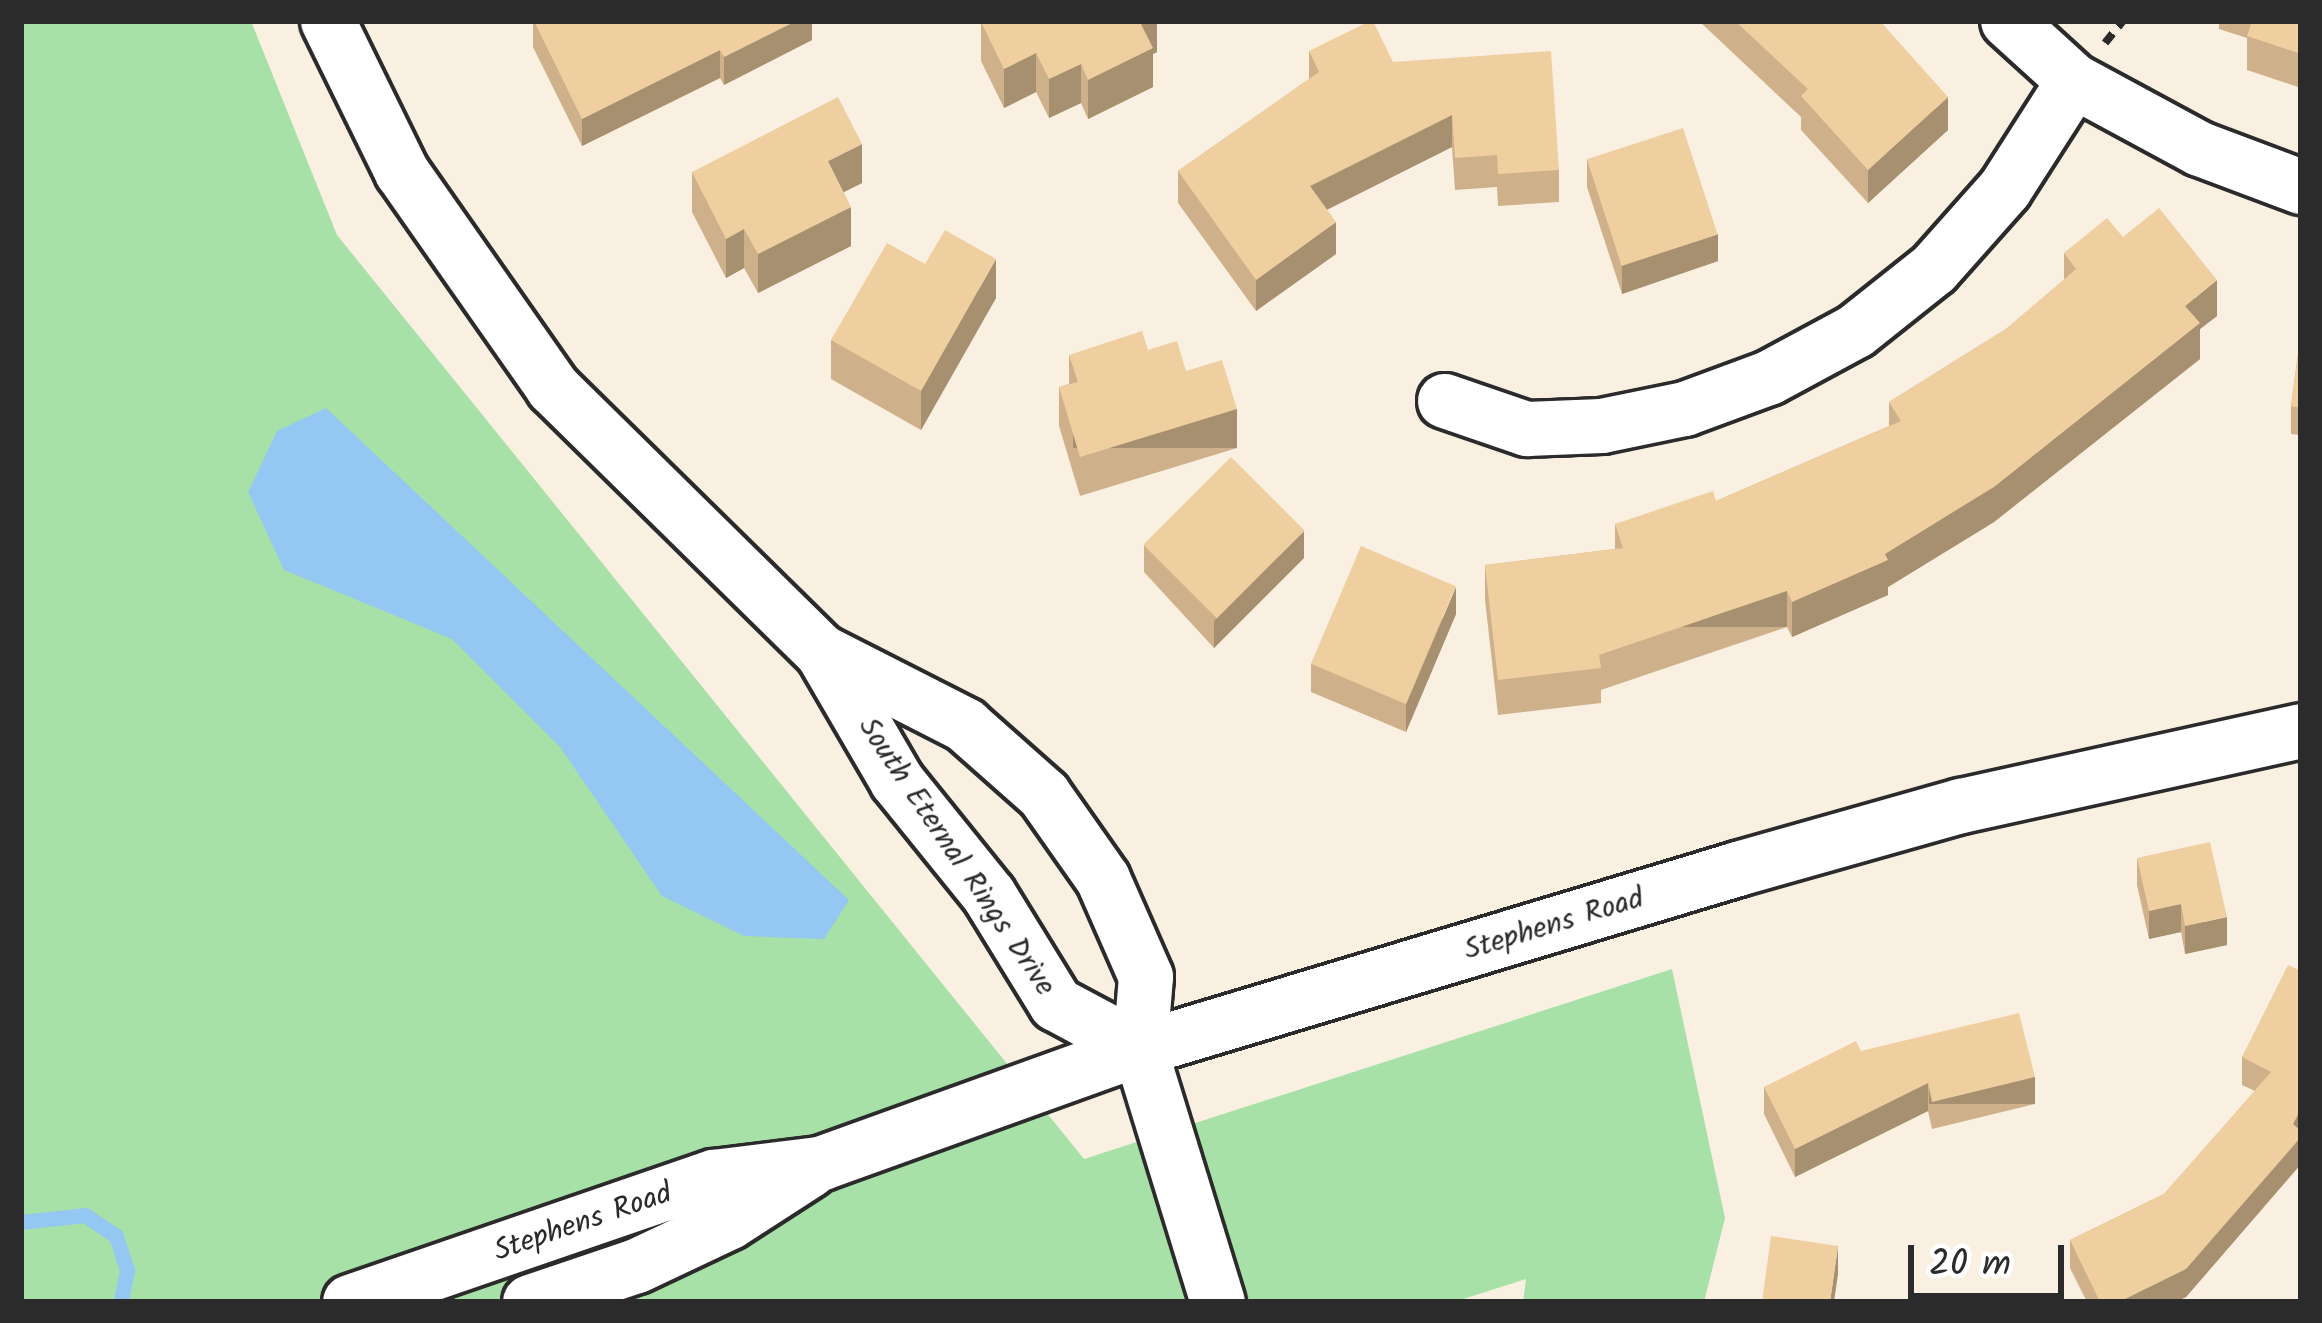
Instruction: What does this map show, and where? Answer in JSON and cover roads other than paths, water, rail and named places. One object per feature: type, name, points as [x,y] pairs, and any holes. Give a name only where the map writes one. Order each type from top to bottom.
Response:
[{"type":"street","name":"South Eternal Rings Drive","points":[[328,21],[402,172],[553,388],[822,652],[898,781],[988,895],[1056,1004],[1140,1049],[1146,977],[1103,879],[1044,795],[965,725],[822,652]]},
{"type":"street","points":[[2008,21],[2074,81],[2200,149],[2301,187]]},
{"type":"street","points":[[1444,401],[1527,429],[1602,426],[1685,409],[1769,378],[1856,331],[1934,269],[2005,189],[2074,81]]},
{"type":"street","name":"Stephens Road","points":[[350,1302],[714,1177],[820,1164],[1140,1049],[1961,806],[2301,731]]},
{"type":"street","points":[[1140,1049],[1218,1302]]},
{"type":"street","name":"Stephens Road","points":[[530,1302],[637,1266],[730,1222],[820,1164]]},
{"type":"water","points":[[326,408],[849,900],[824,939],[744,936],[662,896],[560,747],[452,639],[284,570],[248,492],[277,431]]},
{"type":"waterway","points":[[21,1222],[85,1215],[116,1236],[127,1270],[121,1302]]}]
